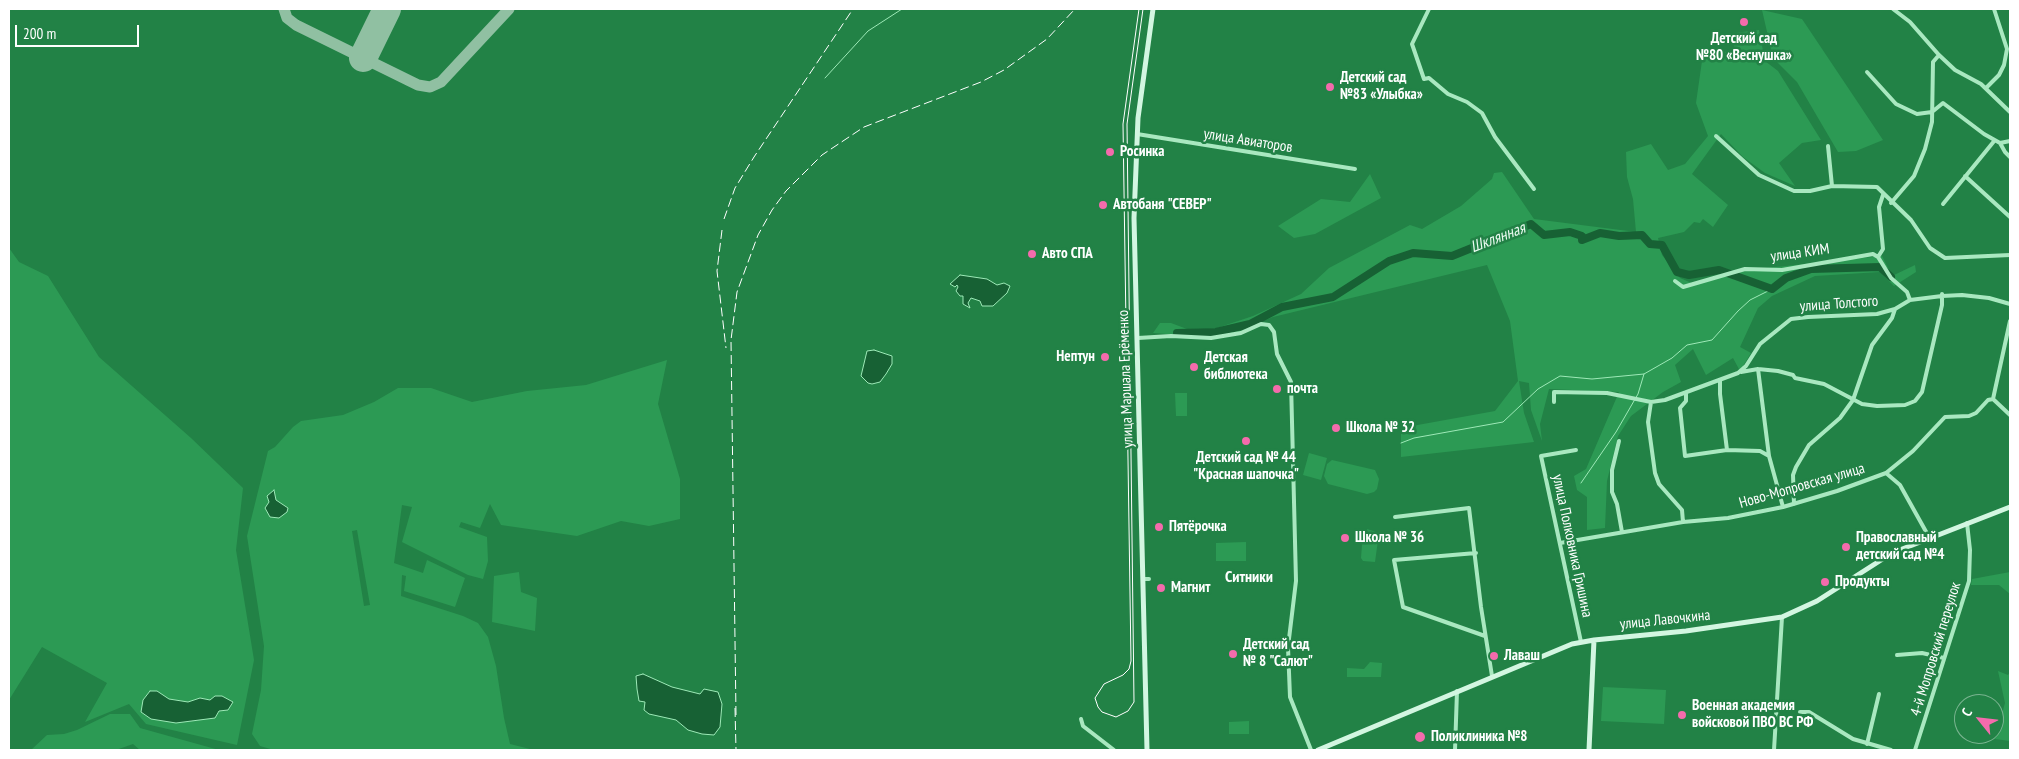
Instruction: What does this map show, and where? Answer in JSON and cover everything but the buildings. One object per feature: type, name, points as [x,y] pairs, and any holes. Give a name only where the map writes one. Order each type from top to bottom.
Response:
[{"type":"main road","name":"улица Маршала Ерёменко","points":[[1146,750],[1146,579],[1134,218],[1137,134],[1153,9]]},
{"type":"main road","name":"улица Лавочкина","points":[[1318,750],[1552,651],[1581,642],[1690,630],[1782,617],[1824,597],[1892,553],[2010,507]]},
{"type":"main road","points":[[1589,750],[1594,640]]},
{"type":"street","points":[[1429,9],[1412,44],[1424,79],[1429,78],[1448,94],[1472,104],[1482,113],[1495,137],[1534,189]]},
{"type":"street","points":[[1893,9],[1910,22],[1938,55],[1955,70],[1986,88],[2010,112]]},
{"type":"street","points":[[1986,88],[1999,75],[2004,65],[2007,49],[1994,9]]},
{"type":"street","points":[[1891,203],[1914,176],[1925,149],[1932,122],[1933,62],[1938,55]]},
{"type":"street","points":[[1867,72],[1896,104],[1917,114],[1932,112],[1943,103],[2000,143],[2010,157]]},
{"type":"street","name":"улица Авиаторов","points":[[1137,134],[1355,169]]},
{"type":"street","points":[[1716,136],[1759,175],[1794,191],[1810,191],[1832,186],[1878,188],[1891,203],[1912,220],[1930,248],[1945,258],[2010,255]]},
{"type":"street","points":[[1943,204],[1995,140]]},
{"type":"street","points":[[2000,143],[2010,141]]},
{"type":"street","points":[[1828,146],[1832,186]]},
{"type":"street","points":[[1965,176],[2010,217]]},
{"type":"street","points":[[1883,195],[1879,207],[1883,249],[1878,257],[1891,278],[1907,292],[1910,300]]},
{"type":"street","name":"улица КИМ","points":[[1675,281],[1683,288],[1745,269],[1782,270],[1872,254],[1878,257]]},
{"type":"street","points":[[1738,373],[1758,369],[1778,371],[1792,375],[1795,378],[1824,384],[1853,400],[1877,406],[1905,405],[1915,401],[1922,392],[1942,295]]},
{"type":"street","name":"улица Толстого","points":[[1554,402],[1554,392],[1608,393],[1651,402],[1686,392],[1738,373],[1746,366],[1760,344],[1791,319],[1877,314],[1895,309],[1910,300],[1942,295],[1989,298],[2010,304]]},
{"type":"street","points":[[1794,504],[1793,475],[1804,452],[1809,445],[1840,418],[1853,400],[1872,345],[1892,318],[1895,309]]},
{"type":"street","points":[[2010,321],[1993,399],[2010,415]]},
{"type":"street","points":[[1138,338],[1171,336],[1211,338],[1241,333],[1261,324],[1269,325],[1274,332],[1277,354],[1291,382],[1296,581],[1288,647],[1290,696],[1311,750]]},
{"type":"street","points":[[1758,369],[1769,456],[1783,506]]},
{"type":"street","points":[[1720,380],[1727,450]]},
{"type":"street","points":[[1686,392],[1686,401],[1680,408],[1685,456],[1727,450],[1752,450],[1769,456]]},
{"type":"street","name":"Ново-Мопровская улица","points":[[1560,543],[1683,522],[1728,518],[1794,504],[1837,491],[1886,473],[1913,451],[1945,417],[1969,416],[1976,413],[1988,400],[1993,399]]},
{"type":"street","points":[[1651,402],[1648,422],[1655,473],[1659,484],[1682,510],[1683,522]]},
{"type":"street","points":[[1619,441],[1612,470],[1612,492],[1617,504],[1622,532]]},
{"type":"street","name":"улица Полковника Гришина","points":[[1576,450],[1541,456],[1581,642]]},
{"type":"street","points":[[1886,473],[1900,485],[1929,537]]},
{"type":"street","points":[[1395,517],[1469,508],[1485,636],[1492,676]]},
{"type":"street","name":"4-й Мопровский переулок","points":[[1916,750],[1969,581],[1970,550],[1967,523]]},
{"type":"street","points":[[1476,553],[1394,560],[1402,607],[1485,636]]},
{"type":"street","points":[[1774,750],[1782,617]]},
{"type":"street","points":[[1897,655],[1922,652],[1944,658]]},
{"type":"street","points":[[1455,750],[1457,691]]},
{"type":"street","points":[[1867,744],[1879,694]]},
{"type":"street","points":[[1800,712],[1809,712],[1853,739],[1891,750]]},
{"type":"street","points":[[1081,719],[1082,726],[1114,750]]},
{"type":"street","points":[[1333,744],[1333,750]]},
{"type":"shaded area","points":[[1762,10],[1802,19],[1883,140],[1856,151],[1838,152],[1797,82],[1773,58]]},
{"type":"shaded area","points":[[1759,30],[1765,61],[1778,71],[1821,140],[1802,143],[1779,163],[1795,186],[1765,173],[1743,157],[1721,134],[1692,174],[1728,205],[1713,227],[1703,219],[1700,223],[1694,222],[1684,232],[1658,238],[1662,255],[1680,278],[1694,284],[1712,280],[1728,272],[1882,256],[1892,276],[1915,265],[1916,272],[1894,286],[1880,272],[1815,276],[1772,296],[1758,308],[1740,347],[1751,353],[1740,371],[1733,358],[1706,375],[1693,349],[1675,365],[1681,382],[1663,392],[1631,416],[1618,436],[1607,481],[1605,528],[1587,530],[1587,497],[1577,490],[1574,476],[1586,469],[1619,392],[1549,389],[1540,424],[1542,441],[1531,410],[1529,383],[1519,381],[1524,413],[1534,442],[1401,457],[1401,428],[1495,411],[1518,381],[1510,321],[1487,265],[1273,317],[1237,332],[1208,337],[1153,333],[1160,323],[1171,323],[1187,329],[1217,328],[1253,316],[1301,294],[1329,268],[1410,225],[1422,229],[1461,206],[1492,179],[1494,173],[1502,172],[1534,219],[1636,232],[1633,199],[1627,177],[1626,152],[1651,144],[1668,170],[1685,164],[1708,136],[1696,103],[1703,54],[1734,51],[1734,33]]},
{"type":"shaded area","points":[[1370,174],[1381,198],[1315,234],[1294,238],[1278,226],[1321,199],[1350,202]]},
{"type":"shaded area","points":[[9,248],[19,262],[48,276],[99,357],[191,438],[243,488],[236,550],[254,660],[237,745],[146,724],[129,704],[85,722],[107,683],[42,647],[9,700]]},
{"type":"shaded area","points":[[960,275],[987,279],[997,285],[1004,283],[1010,286],[1007,293],[993,306],[982,306],[980,301],[971,298],[968,303],[970,308],[963,304],[963,296],[960,296],[956,291],[957,285],[955,287],[950,284]]},
{"type":"shaded area","points":[[874,350],[892,356],[892,364],[880,382],[872,384],[868,383],[861,376],[867,351]]},
{"type":"shaded area","points":[[667,360],[658,404],[680,479],[680,519],[649,526],[621,521],[577,536],[501,525],[490,504],[480,528],[461,522],[459,527],[487,537],[488,561],[483,579],[468,575],[402,542],[412,507],[402,505],[394,563],[423,573],[427,560],[465,578],[455,607],[404,591],[406,576],[402,575],[401,596],[463,616],[478,623],[488,637],[496,666],[510,744],[534,750],[274,750],[260,746],[252,734],[261,690],[264,646],[247,536],[268,451],[275,447],[301,421],[343,415],[374,402],[398,388],[431,388],[472,402],[527,391],[586,385]],"holes":[[[357,530],[370,605],[364,606],[352,531]]]},
{"type":"shaded area","points":[[1175,393],[1187,393],[1187,416],[1176,416]]},
{"type":"shaded area","points":[[1309,453],[1327,458],[1321,480],[1303,475]]},
{"type":"shaded area","points":[[1332,460],[1375,470],[1379,479],[1377,489],[1367,494],[1328,484],[1324,476],[1327,464]]},
{"type":"shaded area","points":[[274,490],[276,500],[288,508],[287,512],[279,518],[270,517],[265,508],[269,502],[267,496]]},
{"type":"shaded area","points":[[1367,529],[1379,533],[1375,562],[1363,561],[1361,558],[1363,532]]},
{"type":"shaded area","points":[[1246,542],[1246,561],[1216,561],[1216,543]]},
{"type":"shaded area","points":[[519,572],[521,592],[537,598],[535,631],[492,622],[494,576]]},
{"type":"shaded area","points":[[2010,572],[2010,594],[1999,585],[1971,585],[1972,579]]},
{"type":"shaded area","points":[[1370,662],[1382,663],[1381,677],[1347,677],[1347,668],[1364,669]]},
{"type":"shaded area","points":[[1998,671],[2008,675],[2010,672],[2010,741],[2004,740],[2005,703]]},
{"type":"shaded area","points":[[643,674],[672,687],[700,694],[704,689],[718,692],[722,704],[720,727],[714,735],[688,730],[676,720],[649,714],[644,710],[645,702],[639,701],[636,676]]},
{"type":"shaded area","points":[[1603,687],[1666,690],[1664,724],[1601,721]]},
{"type":"shaded area","points":[[150,691],[157,691],[169,699],[188,702],[200,698],[210,700],[215,696],[222,696],[233,702],[228,710],[219,711],[215,718],[176,723],[151,719],[141,712],[143,700]]},
{"type":"shaded area","points":[[110,714],[130,714],[140,728],[219,750],[140,750],[133,744],[116,750],[31,750],[47,735],[64,734],[77,730]]},
{"type":"shaded area","points":[[1249,721],[1249,734],[1229,734],[1229,722]]},
{"type":"waterway","points":[[825,78],[868,31],[902,9]]},
{"type":"waterway","name":"Шклянная","points":[[1177,333],[1216,332],[1250,324],[1282,307],[1333,297],[1389,261],[1413,253],[1452,256],[1531,224],[1544,235],[1570,232],[1582,236],[1582,240],[1600,233],[1619,236],[1642,235],[1650,244],[1662,245],[1677,272],[1689,275],[1719,270],[1772,289],[1786,278],[1811,269],[1880,267],[1891,277]]},
{"type":"waterway","points":[[1401,443],[1414,438],[1503,422],[1538,389],[1560,376],[1592,379],[1644,374],[1672,358],[1687,345],[1712,340],[1750,300],[1772,289]]},
{"type":"waterway","points":[[1581,483],[1616,432],[1638,394],[1644,374]]},
{"type":"taxiway","points":[[284,9],[287,18],[296,25],[418,85],[430,87],[441,82],[509,9]]},
{"type":"runway","points":[[363,58],[387,9]]},
{"type":"tram line","points":[[1139,9],[1123,124],[1131,661],[1129,669],[1123,675],[1104,684],[1095,698],[1102,712],[1116,717],[1128,711],[1134,702],[1127,124],[1143,9]]},
{"type":"railway","points":[[724,219],[735,188],[754,157],[853,9]]},
{"type":"railway","points":[[736,715],[731,340],[737,292],[758,235],[772,210],[786,191],[822,155],[864,127],[981,82],[1004,70],[1047,39],[1075,9]]},
{"type":"railway","points":[[722,230],[717,271],[726,348]]},
{"type":"railway","points":[[735,708],[736,750]]},
{"type":"place","name":"Детский сад №80 «Веснушка»","points":[[1744,22]]},
{"type":"place","name":"Детский сад №83 «Улыбка»","points":[[1330,87]]},
{"type":"place","name":"Росинка","points":[[1110,152]]},
{"type":"place","name":"Автобаня \"СЕВЕР\"","points":[[1103,205]]},
{"type":"place","name":"Авто СПА","points":[[1032,254]]},
{"type":"place","name":"Нептун","points":[[1105,357]]},
{"type":"place","name":"Детская библиотека","points":[[1194,367]]},
{"type":"place","name":"почта","points":[[1277,389]]},
{"type":"place","name":"Школа № 32","points":[[1336,428]]},
{"type":"place","name":"Детский сад № 44 \"Красная шапочка\"","points":[[1246,441]]},
{"type":"place","name":"Пятёрочка","points":[[1159,527]]},
{"type":"place","name":"Школа № 36","points":[[1345,538]]},
{"type":"place","name":"Православный детский сад №4","points":[[1846,547]]},
{"type":"place","name":"Продукты","points":[[1825,582]]},
{"type":"place","name":"Магнит","points":[[1161,588]]},
{"type":"place","name":"Детский сад № 8 \"Салют\"","points":[[1233,654]]},
{"type":"place","name":"Лаваш","points":[[1494,656]]},
{"type":"place","name":"Военная академия войсковой ПВО ВС РФ","points":[[1682,715]]},
{"type":"place","name":"Поликлиника №8","points":[[1420,737]]},
{"type":"district","name":"Ситники","points":[[1249,577]]}]
